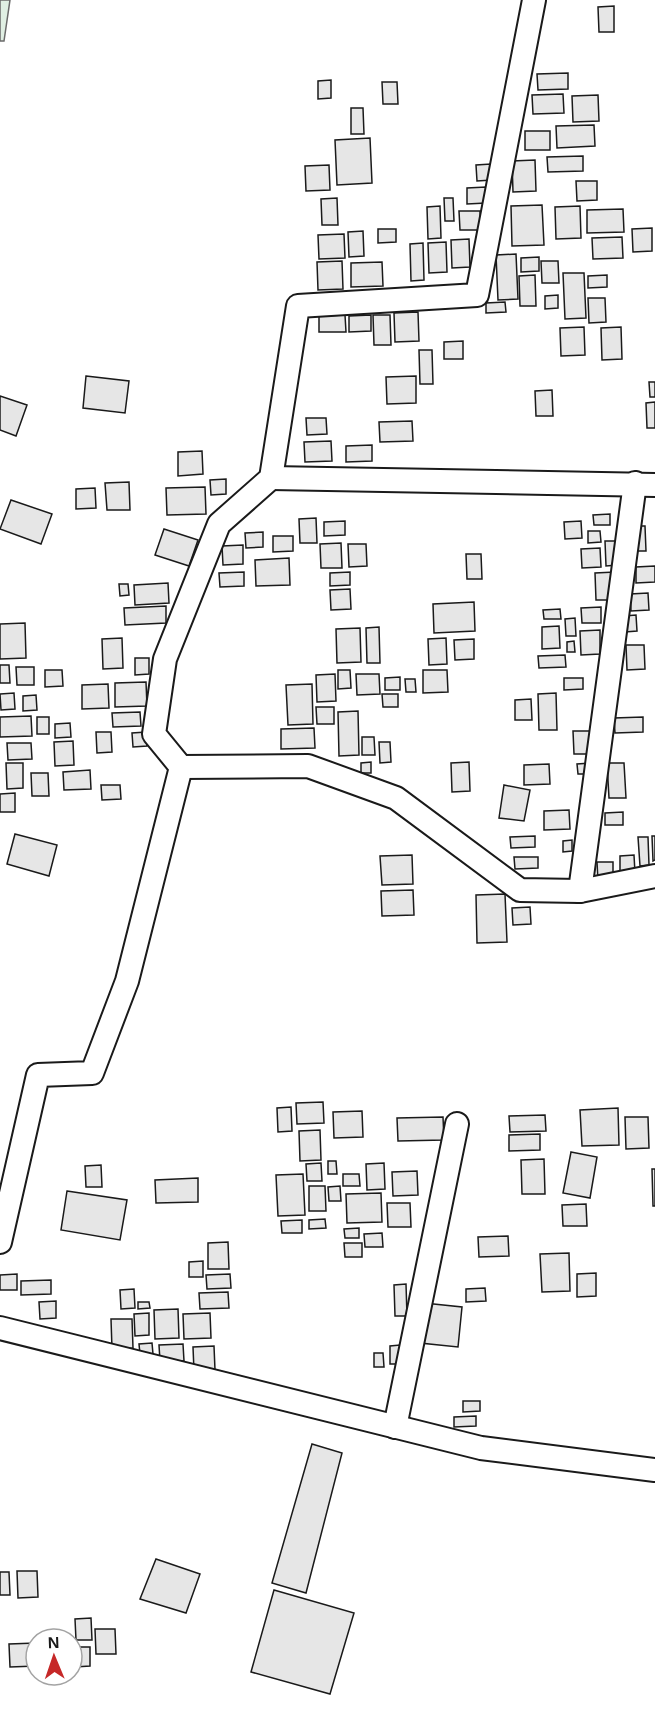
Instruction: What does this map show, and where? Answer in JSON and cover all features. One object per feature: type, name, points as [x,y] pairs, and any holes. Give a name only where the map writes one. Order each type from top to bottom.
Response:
[{"type":"street","points":[[181,767],[154,734],[165,659],[219,524],[271,478],[298,306],[477,295],[534,0]]},
{"type":"street","points":[[271,478],[645,484],[580,891]]},
{"type":"street","points":[[181,767],[308,766],[396,798],[520,890],[580,891],[655,876]]},
{"type":"street","points":[[0,1242],[38,1075],[92,1073],[127,981],[181,767]]},
{"type":"street","points":[[395,1427],[457,1124]]},
{"type":"street","points":[[0,1328],[481,1448],[655,1470]]},
{"type":"green space","points":[[0,0],[10,0],[4,41],[0,41]]},
{"type":"building","points":[[614,6],[614,32],[599,32],[598,7]]},
{"type":"building","points":[[568,73],[568,89],[538,90],[537,74]]},
{"type":"building","points":[[331,80],[331,98],[318,99],[318,81]]},
{"type":"building","points":[[382,82],[397,82],[398,104],[383,104]]},
{"type":"building","points":[[563,94],[564,113],[533,114],[532,95]]},
{"type":"building","points":[[598,95],[599,121],[573,122],[572,96]]},
{"type":"building","points":[[351,108],[363,108],[364,134],[351,134]]},
{"type":"building","points":[[594,125],[595,146],[557,148],[556,126]]},
{"type":"building","points":[[525,131],[550,131],[550,150],[525,150]]},
{"type":"building","points":[[370,138],[372,183],[337,185],[335,140]]},
{"type":"building","points":[[583,156],[583,171],[548,172],[547,157]]},
{"type":"building","points":[[535,160],[536,191],[513,192],[512,161]]},
{"type":"building","points":[[491,164],[492,180],[477,181],[476,165]]},
{"type":"building","points":[[329,165],[330,190],[306,191],[305,166]]},
{"type":"building","points":[[576,181],[597,181],[597,200],[577,201]]},
{"type":"building","points":[[486,187],[486,203],[467,204],[467,188]]},
{"type":"building","points":[[337,198],[338,225],[322,225],[321,199]]},
{"type":"building","points":[[444,198],[453,198],[454,221],[445,221]]},
{"type":"building","points":[[542,205],[544,245],[512,246],[511,206]]},
{"type":"building","points":[[440,206],[441,238],[428,239],[427,207]]},
{"type":"building","points":[[580,206],[581,238],[556,239],[555,207]]},
{"type":"building","points":[[623,209],[624,232],[587,233],[587,210]]},
{"type":"building","points":[[459,211],[480,211],[481,230],[460,230]]},
{"type":"building","points":[[652,228],[652,251],[633,252],[632,229]]},
{"type":"building","points":[[378,229],[396,229],[396,242],[378,243]]},
{"type":"building","points":[[363,231],[364,256],[349,257],[348,232]]},
{"type":"building","points":[[344,234],[345,258],[319,259],[318,235]]},
{"type":"building","points":[[622,237],[623,258],[593,259],[592,238]]},
{"type":"building","points":[[469,239],[470,267],[452,268],[451,240]]},
{"type":"building","points":[[446,242],[447,272],[429,273],[428,243]]},
{"type":"building","points":[[423,243],[424,280],[411,281],[410,244]]},
{"type":"building","points":[[516,254],[518,299],[498,300],[496,255]]},
{"type":"building","points":[[539,257],[539,271],[521,272],[521,258]]},
{"type":"building","points":[[342,261],[343,289],[318,290],[317,262]]},
{"type":"building","points":[[541,261],[558,261],[559,283],[542,283]]},
{"type":"building","points":[[382,262],[383,286],[351,287],[351,263]]},
{"type":"building","points":[[563,273],[584,273],[586,318],[565,319]]},
{"type":"building","points":[[535,275],[536,306],[520,306],[519,276]]},
{"type":"building","points":[[607,275],[607,287],[588,288],[588,276]]},
{"type":"building","points":[[558,295],[558,308],[545,309],[545,296]]},
{"type":"building","points":[[588,298],[605,298],[606,322],[589,323]]},
{"type":"building","points":[[505,302],[506,312],[486,313],[486,303]]},
{"type":"building","points":[[418,312],[419,341],[395,342],[394,313]]},
{"type":"building","points":[[345,315],[346,332],[319,332],[319,316]]},
{"type":"building","points":[[371,315],[371,331],[349,332],[349,316]]},
{"type":"building","points":[[373,315],[390,315],[391,345],[374,345]]},
{"type":"building","points":[[584,327],[585,355],[561,356],[560,328]]},
{"type":"building","points":[[621,327],[622,359],[602,360],[601,328]]},
{"type":"building","points":[[463,341],[463,359],[444,359],[444,342]]},
{"type":"building","points":[[419,350],[432,350],[433,384],[420,384]]},
{"type":"building","points":[[86,376],[129,381],[125,413],[83,408]]},
{"type":"building","points":[[416,376],[416,403],[387,404],[386,377]]},
{"type":"building","points":[[649,382],[655,382],[655,397],[650,397]]},
{"type":"building","points":[[552,390],[553,416],[536,416],[535,391]]},
{"type":"building","points":[[0,396],[27,405],[16,436],[0,430]]},
{"type":"building","points":[[655,402],[655,428],[647,428],[646,403]]},
{"type":"building","points":[[306,418],[326,418],[327,434],[307,435]]},
{"type":"building","points":[[412,421],[413,441],[380,442],[379,422]]},
{"type":"building","points":[[331,441],[332,461],[305,462],[304,442]]},
{"type":"building","points":[[372,445],[372,461],[346,462],[346,446]]},
{"type":"building","points":[[202,451],[203,474],[178,476],[178,452]]},
{"type":"building","points":[[226,479],[226,494],[211,495],[210,480]]},
{"type":"building","points":[[129,482],[130,510],[107,510],[105,483]]},
{"type":"building","points":[[205,487],[206,514],[167,515],[166,488]]},
{"type":"building","points":[[95,488],[96,508],[76,509],[76,489]]},
{"type":"building","points":[[11,500],[52,514],[41,544],[0,529]]},
{"type":"building","points":[[610,514],[610,525],[594,525],[593,515]]},
{"type":"building","points":[[316,518],[317,543],[300,543],[299,519]]},
{"type":"building","points":[[345,521],[345,535],[324,536],[324,522]]},
{"type":"building","points":[[581,521],[582,538],[565,539],[564,522]]},
{"type":"building","points":[[634,526],[645,526],[646,551],[635,551]]},
{"type":"building","points":[[164,529],[198,540],[189,566],[155,555]]},
{"type":"building","points":[[588,531],[600,531],[601,542],[588,543]]},
{"type":"building","points":[[263,532],[263,547],[246,548],[245,533]]},
{"type":"building","points":[[273,536],[293,536],[293,551],[273,552]]},
{"type":"building","points":[[605,541],[617,541],[618,565],[606,566]]},
{"type":"building","points":[[341,543],[342,568],[321,568],[320,544]]},
{"type":"building","points":[[348,544],[366,544],[367,566],[349,567]]},
{"type":"building","points":[[243,545],[243,564],[223,565],[222,546]]},
{"type":"building","points":[[600,548],[601,567],[582,568],[581,549]]},
{"type":"building","points":[[466,554],[481,554],[482,579],[467,579]]},
{"type":"building","points":[[289,558],[290,585],[256,586],[255,560]]},
{"type":"building","points":[[655,566],[655,582],[636,583],[636,567]]},
{"type":"building","points":[[244,572],[244,586],[220,587],[219,573]]},
{"type":"building","points":[[350,572],[350,585],[330,586],[330,573]]},
{"type":"building","points":[[615,572],[616,600],[596,600],[595,573]]},
{"type":"building","points":[[168,583],[169,603],[135,605],[134,585]]},
{"type":"building","points":[[119,584],[128,584],[129,595],[120,596]]},
{"type":"building","points":[[350,589],[351,609],[331,610],[330,590]]},
{"type":"building","points":[[648,593],[649,610],[631,611],[630,594]]},
{"type":"building","points":[[474,602],[475,631],[434,633],[433,604]]},
{"type":"building","points":[[166,606],[166,623],[125,625],[124,608]]},
{"type":"building","points":[[601,607],[601,623],[582,623],[581,608]]},
{"type":"building","points":[[560,609],[561,619],[544,619],[543,610]]},
{"type":"building","points":[[636,615],[637,631],[625,632],[624,616]]},
{"type":"building","points":[[575,618],[576,636],[566,636],[565,619]]},
{"type":"building","points":[[25,623],[26,658],[0,659],[0,624]]},
{"type":"building","points":[[559,626],[560,648],[542,649],[542,627]]},
{"type":"building","points":[[379,627],[380,663],[367,663],[366,628]]},
{"type":"building","points":[[360,628],[361,662],[337,663],[336,629]]},
{"type":"building","points":[[600,630],[600,654],[581,655],[580,631]]},
{"type":"building","points":[[122,638],[123,668],[103,669],[102,639]]},
{"type":"building","points":[[446,638],[447,664],[429,665],[428,639]]},
{"type":"building","points":[[474,639],[474,659],[455,660],[454,640]]},
{"type":"building","points":[[574,641],[575,652],[567,652],[567,642]]},
{"type":"building","points":[[626,645],[644,645],[645,669],[627,670]]},
{"type":"building","points":[[565,655],[566,667],[539,668],[538,656]]},
{"type":"building","points":[[135,658],[149,658],[149,674],[135,675]]},
{"type":"building","points":[[0,665],[9,665],[10,683],[0,683]]},
{"type":"building","points":[[16,667],[34,667],[34,685],[17,685]]},
{"type":"building","points":[[45,670],[62,670],[63,686],[45,687]]},
{"type":"building","points":[[338,670],[350,670],[351,688],[338,689]]},
{"type":"building","points":[[423,670],[447,670],[448,692],[423,693]]},
{"type":"building","points":[[335,674],[336,701],[317,702],[316,675]]},
{"type":"building","points":[[356,674],[379,674],[380,694],[357,695]]},
{"type":"building","points":[[400,677],[400,690],[385,690],[385,678]]},
{"type":"building","points":[[564,678],[583,678],[583,689],[564,690]]},
{"type":"building","points":[[405,679],[415,679],[416,692],[406,692]]},
{"type":"building","points":[[146,682],[147,706],[115,707],[115,683]]},
{"type":"building","points":[[108,684],[109,708],[82,709],[82,685]]},
{"type":"building","points":[[312,684],[313,724],[288,725],[286,685]]},
{"type":"building","points":[[14,693],[15,709],[1,710],[0,694]]},
{"type":"building","points":[[556,693],[557,730],[539,730],[538,694]]},
{"type":"building","points":[[382,694],[398,694],[398,707],[383,707]]},
{"type":"building","points":[[36,695],[37,710],[23,711],[23,696]]},
{"type":"building","points":[[531,699],[532,720],[515,720],[515,700]]},
{"type":"building","points":[[316,707],[334,707],[334,724],[317,724]]},
{"type":"building","points":[[358,711],[359,755],[339,756],[338,712]]},
{"type":"building","points":[[140,712],[141,726],[113,727],[112,713]]},
{"type":"building","points":[[31,716],[32,736],[0,737],[0,717]]},
{"type":"building","points":[[37,717],[49,717],[49,734],[37,734]]},
{"type":"building","points":[[643,717],[643,732],[615,733],[614,718]]},
{"type":"building","points":[[70,723],[71,737],[55,738],[55,724]]},
{"type":"building","points":[[314,728],[315,748],[281,749],[281,729]]},
{"type":"building","points":[[573,731],[590,731],[591,754],[574,754]]},
{"type":"building","points":[[96,732],[111,732],[112,752],[97,753]]},
{"type":"building","points":[[146,732],[147,746],[133,747],[132,733]]},
{"type":"building","points":[[362,737],[374,737],[375,755],[362,755]]},
{"type":"building","points":[[73,741],[74,765],[55,766],[54,742]]},
{"type":"building","points":[[379,742],[390,742],[391,762],[380,763]]},
{"type":"building","points":[[7,743],[31,743],[32,759],[8,760]]},
{"type":"building","points":[[371,762],[371,773],[361,773],[361,763]]},
{"type":"building","points":[[469,762],[470,791],[452,792],[451,763]]},
{"type":"building","points":[[6,763],[23,763],[23,788],[7,789]]},
{"type":"building","points":[[591,763],[591,774],[578,774],[577,764]]},
{"type":"building","points":[[607,763],[624,763],[626,798],[609,798]]},
{"type":"building","points":[[549,764],[550,784],[524,785],[524,765]]},
{"type":"building","points":[[90,770],[91,789],[64,790],[63,772]]},
{"type":"building","points":[[31,773],[48,773],[49,796],[32,796]]},
{"type":"building","points":[[101,785],[120,785],[121,799],[102,800]]},
{"type":"building","points":[[504,785],[530,790],[524,821],[499,818]]},
{"type":"building","points":[[15,793],[15,812],[0,812],[0,794]]},
{"type":"building","points":[[569,810],[570,829],[544,830],[544,811]]},
{"type":"building","points":[[623,812],[623,825],[605,825],[605,813]]},
{"type":"building","points":[[15,834],[57,845],[49,876],[7,864]]},
{"type":"building","points":[[535,836],[535,847],[511,848],[510,837]]},
{"type":"building","points":[[652,836],[655,836],[655,860],[653,861]]},
{"type":"building","points":[[638,837],[648,837],[649,865],[640,866]]},
{"type":"building","points":[[572,840],[572,851],[563,852],[563,841]]},
{"type":"building","points":[[412,855],[413,884],[382,885],[380,856]]},
{"type":"building","points":[[634,855],[635,873],[620,873],[620,856]]},
{"type":"building","points":[[514,857],[538,857],[538,868],[515,869]]},
{"type":"building","points":[[597,862],[613,862],[613,880],[598,881]]},
{"type":"building","points":[[413,890],[414,915],[382,916],[381,891]]},
{"type":"building","points":[[505,894],[507,942],[477,943],[476,895]]},
{"type":"building","points":[[530,907],[531,924],[513,925],[512,908]]},
{"type":"building","points":[[323,1102],[324,1123],[297,1124],[296,1103]]},
{"type":"building","points":[[291,1107],[292,1131],[278,1132],[277,1108]]},
{"type":"building","points":[[618,1108],[619,1145],[582,1146],[580,1110]]},
{"type":"building","points":[[362,1111],[363,1137],[334,1138],[333,1112]]},
{"type":"building","points":[[545,1115],[546,1131],[510,1132],[509,1116]]},
{"type":"building","points":[[443,1117],[444,1140],[398,1141],[397,1118]]},
{"type":"building","points":[[625,1117],[648,1117],[649,1148],[626,1149]]},
{"type":"building","points":[[320,1130],[321,1160],[300,1161],[299,1131]]},
{"type":"building","points":[[540,1134],[540,1150],[509,1151],[509,1135]]},
{"type":"building","points":[[571,1152],[597,1157],[590,1198],[563,1193]]},
{"type":"building","points":[[544,1159],[545,1194],[522,1194],[521,1160]]},
{"type":"building","points":[[328,1161],[336,1161],[337,1174],[328,1174]]},
{"type":"building","points":[[321,1163],[322,1181],[307,1181],[306,1164]]},
{"type":"building","points":[[384,1163],[385,1189],[367,1190],[366,1164]]},
{"type":"building","points":[[101,1165],[102,1187],[86,1187],[85,1166]]},
{"type":"building","points":[[652,1169],[655,1169],[655,1206],[653,1206]]},
{"type":"building","points":[[417,1171],[418,1195],[393,1196],[392,1172]]},
{"type":"building","points":[[303,1174],[305,1215],[278,1216],[276,1175]]},
{"type":"building","points":[[343,1174],[359,1174],[360,1186],[343,1186]]},
{"type":"building","points":[[198,1178],[198,1202],[156,1203],[155,1180]]},
{"type":"building","points":[[309,1186],[325,1186],[326,1211],[309,1211]]},
{"type":"building","points":[[340,1186],[341,1201],[329,1201],[328,1187]]},
{"type":"building","points":[[67,1191],[127,1200],[120,1240],[61,1230]]},
{"type":"building","points":[[381,1193],[382,1222],[347,1223],[346,1194]]},
{"type":"building","points":[[387,1203],[410,1203],[411,1227],[388,1227]]},
{"type":"building","points":[[586,1204],[587,1226],[563,1226],[562,1205]]},
{"type":"building","points":[[325,1219],[326,1228],[309,1229],[309,1220]]},
{"type":"building","points":[[302,1220],[302,1233],[282,1233],[281,1221]]},
{"type":"building","points":[[359,1228],[359,1238],[345,1238],[344,1229]]},
{"type":"building","points":[[382,1233],[383,1247],[365,1247],[364,1234]]},
{"type":"building","points":[[508,1236],[509,1256],[479,1257],[478,1237]]},
{"type":"building","points":[[228,1242],[229,1269],[208,1269],[208,1243]]},
{"type":"building","points":[[344,1243],[362,1243],[362,1257],[345,1257]]},
{"type":"building","points":[[569,1253],[570,1291],[542,1292],[540,1254]]},
{"type":"building","points":[[203,1261],[203,1277],[189,1277],[189,1262]]},
{"type":"building","points":[[596,1273],[596,1296],[577,1297],[577,1274]]},
{"type":"building","points":[[17,1274],[17,1290],[0,1290],[0,1275]]},
{"type":"building","points":[[230,1274],[231,1288],[207,1289],[206,1275]]},
{"type":"building","points":[[51,1280],[51,1294],[21,1295],[21,1281]]},
{"type":"building","points":[[406,1284],[407,1316],[395,1316],[394,1285]]},
{"type":"building","points":[[485,1288],[486,1301],[466,1302],[466,1289]]},
{"type":"building","points":[[134,1289],[135,1308],[121,1309],[120,1290]]},
{"type":"building","points":[[228,1292],[229,1308],[200,1309],[199,1293]]},
{"type":"building","points":[[56,1301],[56,1318],[40,1319],[39,1302]]},
{"type":"building","points":[[138,1302],[149,1302],[150,1308],[138,1309]]},
{"type":"building","points":[[424,1303],[462,1307],[458,1347],[420,1343]]},
{"type":"building","points":[[178,1309],[179,1338],[155,1339],[154,1310]]},
{"type":"building","points":[[149,1313],[149,1335],[135,1336],[134,1314]]},
{"type":"building","points":[[210,1313],[211,1338],[184,1339],[183,1314]]},
{"type":"building","points":[[111,1319],[132,1319],[133,1348],[112,1349]]},
{"type":"building","points":[[152,1343],[153,1354],[140,1354],[139,1344]]},
{"type":"building","points":[[183,1344],[184,1361],[160,1361],[159,1345]]},
{"type":"building","points":[[400,1345],[400,1364],[390,1364],[390,1346]]},
{"type":"building","points":[[214,1346],[215,1370],[194,1371],[193,1347]]},
{"type":"building","points":[[374,1353],[383,1353],[384,1367],[374,1367]]},
{"type":"building","points":[[463,1401],[480,1401],[480,1411],[463,1412]]},
{"type":"building","points":[[476,1416],[476,1426],[454,1427],[454,1417]]},
{"type":"building","points":[[312,1444],[342,1453],[306,1593],[272,1583]]},
{"type":"building","points":[[156,1559],[200,1574],[186,1613],[140,1599]]},
{"type":"building","points":[[17,1571],[37,1571],[38,1597],[18,1598]]},
{"type":"building","points":[[0,1572],[9,1572],[10,1595],[0,1595]]},
{"type":"building","points":[[274,1590],[354,1613],[330,1694],[251,1672]]},
{"type":"building","points":[[91,1618],[92,1640],[84,1640],[84,1627],[75,1627],[75,1619]]},
{"type":"building","points":[[95,1629],[115,1629],[116,1654],[96,1654]]},
{"type":"building","points":[[24,1643],[24,1666],[10,1667],[9,1644]]},
{"type":"building","points":[[84,1647],[90,1647],[90,1666],[84,1666]]}]
